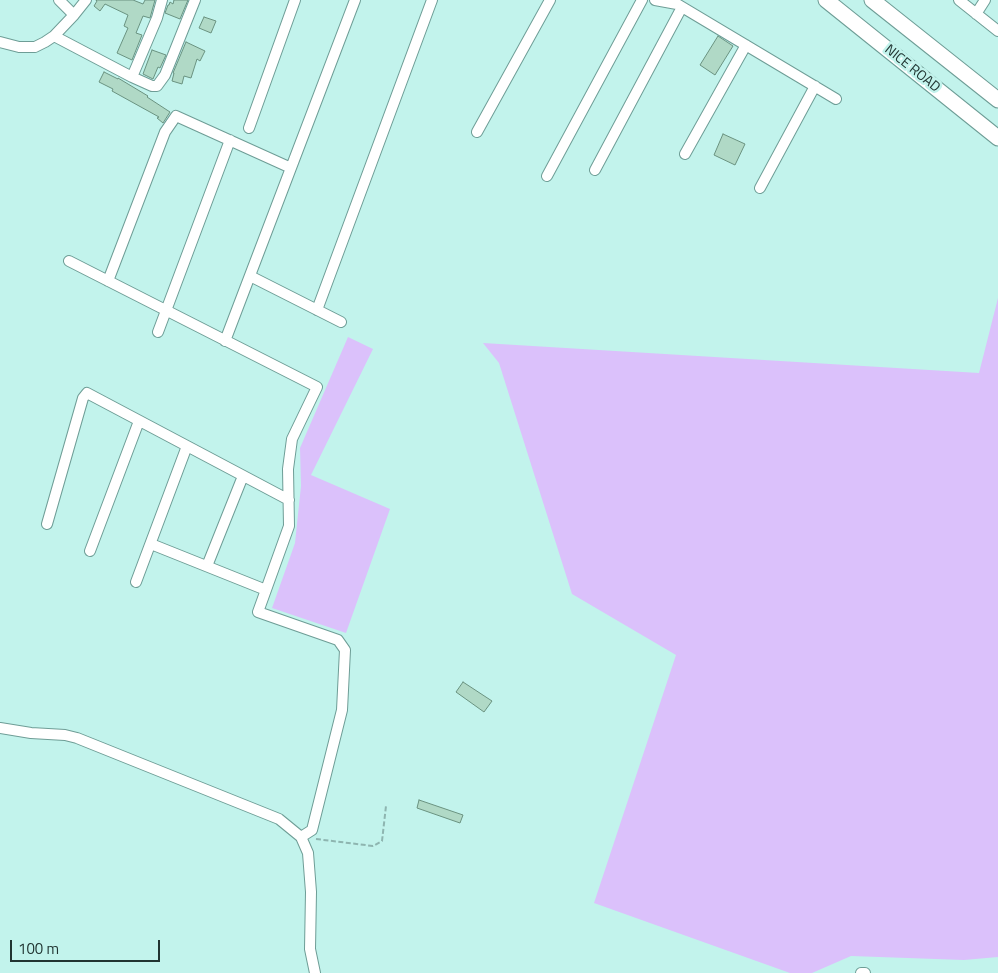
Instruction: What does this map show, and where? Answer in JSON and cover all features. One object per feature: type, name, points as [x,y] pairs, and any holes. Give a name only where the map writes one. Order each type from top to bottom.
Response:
[{"type":"highway","name":"NICE ROAD","points":[[826,0],[998,138]]},
{"type":"highway","name":"NICE ROAD","points":[[872,0],[998,100]]},
{"type":"street","points":[[59,0],[74,15]]},
{"type":"street","points":[[0,42],[19,47],[35,47],[54,36],[86,0]]},
{"type":"street","points":[[132,77],[157,18],[162,0]]},
{"type":"street","points":[[54,36],[132,77],[152,86],[157,86],[165,75],[195,0]]},
{"type":"street","points":[[248,128],[295,0]]},
{"type":"street","points":[[225,340],[355,0]]},
{"type":"street","points":[[317,310],[432,0]]},
{"type":"street","points":[[477,132],[550,0]]},
{"type":"street","points":[[547,176],[642,0]]},
{"type":"street","points":[[655,0],[677,4],[836,98]]},
{"type":"street","points":[[959,0],[998,31]]},
{"type":"street","points":[[976,14],[986,0]]},
{"type":"street","points":[[595,170],[682,7]]},
{"type":"street","points":[[685,154],[746,45]]},
{"type":"street","points":[[760,188],[815,86]]},
{"type":"street","points":[[108,281],[165,132],[176,116],[291,168]]},
{"type":"street","points":[[158,332],[230,140]]},
{"type":"street","points":[[69,261],[317,387],[292,438],[288,469],[289,526],[258,612],[338,640],[345,650],[342,710],[312,830],[301,837]]},
{"type":"street","points":[[250,276],[341,322]]},
{"type":"street","points":[[47,524],[87,393],[289,500]]},
{"type":"street","points":[[90,551],[139,421]]},
{"type":"street","points":[[136,582],[187,446]]},
{"type":"street","points":[[207,566],[242,476]]},
{"type":"street","points":[[150,544],[266,590]]},
{"type":"street","points":[[0,728],[31,733],[65,735],[92,743],[279,819],[301,837],[308,853],[311,892],[310,949],[315,973]]},
{"type":"path","points":[[301,837],[373,846],[382,841],[386,806]]},
{"type":"shaded area","points":[[998,298],[998,957],[964,960],[851,956],[812,973],[790,973],[594,903],[676,655],[572,594],[499,363],[483,343],[979,373]]},
{"type":"shaded area","points":[[348,337],[373,349],[311,475],[390,509],[346,633],[272,608],[295,543],[301,486],[300,448]]},
{"type":"building","points":[[96,0],[133,0],[143,4],[145,0],[155,0],[150,18],[143,16],[136,33],[142,35],[132,60],[117,53],[128,28],[124,26],[128,15],[105,4],[100,11],[94,6]]},
{"type":"building","points":[[174,0],[188,0],[180,19],[165,13],[170,2],[173,4]]},
{"type":"building","points":[[204,17],[216,21],[211,33],[199,28]]},
{"type":"building","points":[[718,36],[733,46],[715,75],[700,65]]},
{"type":"building","points":[[186,42],[205,51],[200,61],[197,59],[191,78],[184,76],[182,84],[172,81],[173,73]]},
{"type":"building","points":[[152,50],[166,55],[153,79],[143,74]]},
{"type":"building","points":[[104,72],[148,96],[170,112],[163,123],[157,118],[159,117],[99,82]]},
{"type":"building","points":[[723,134],[745,144],[735,165],[714,155]]},
{"type":"building","points":[[463,682],[492,701],[484,712],[456,692]]},
{"type":"building","points":[[419,800],[463,815],[460,823],[417,808]]}]
